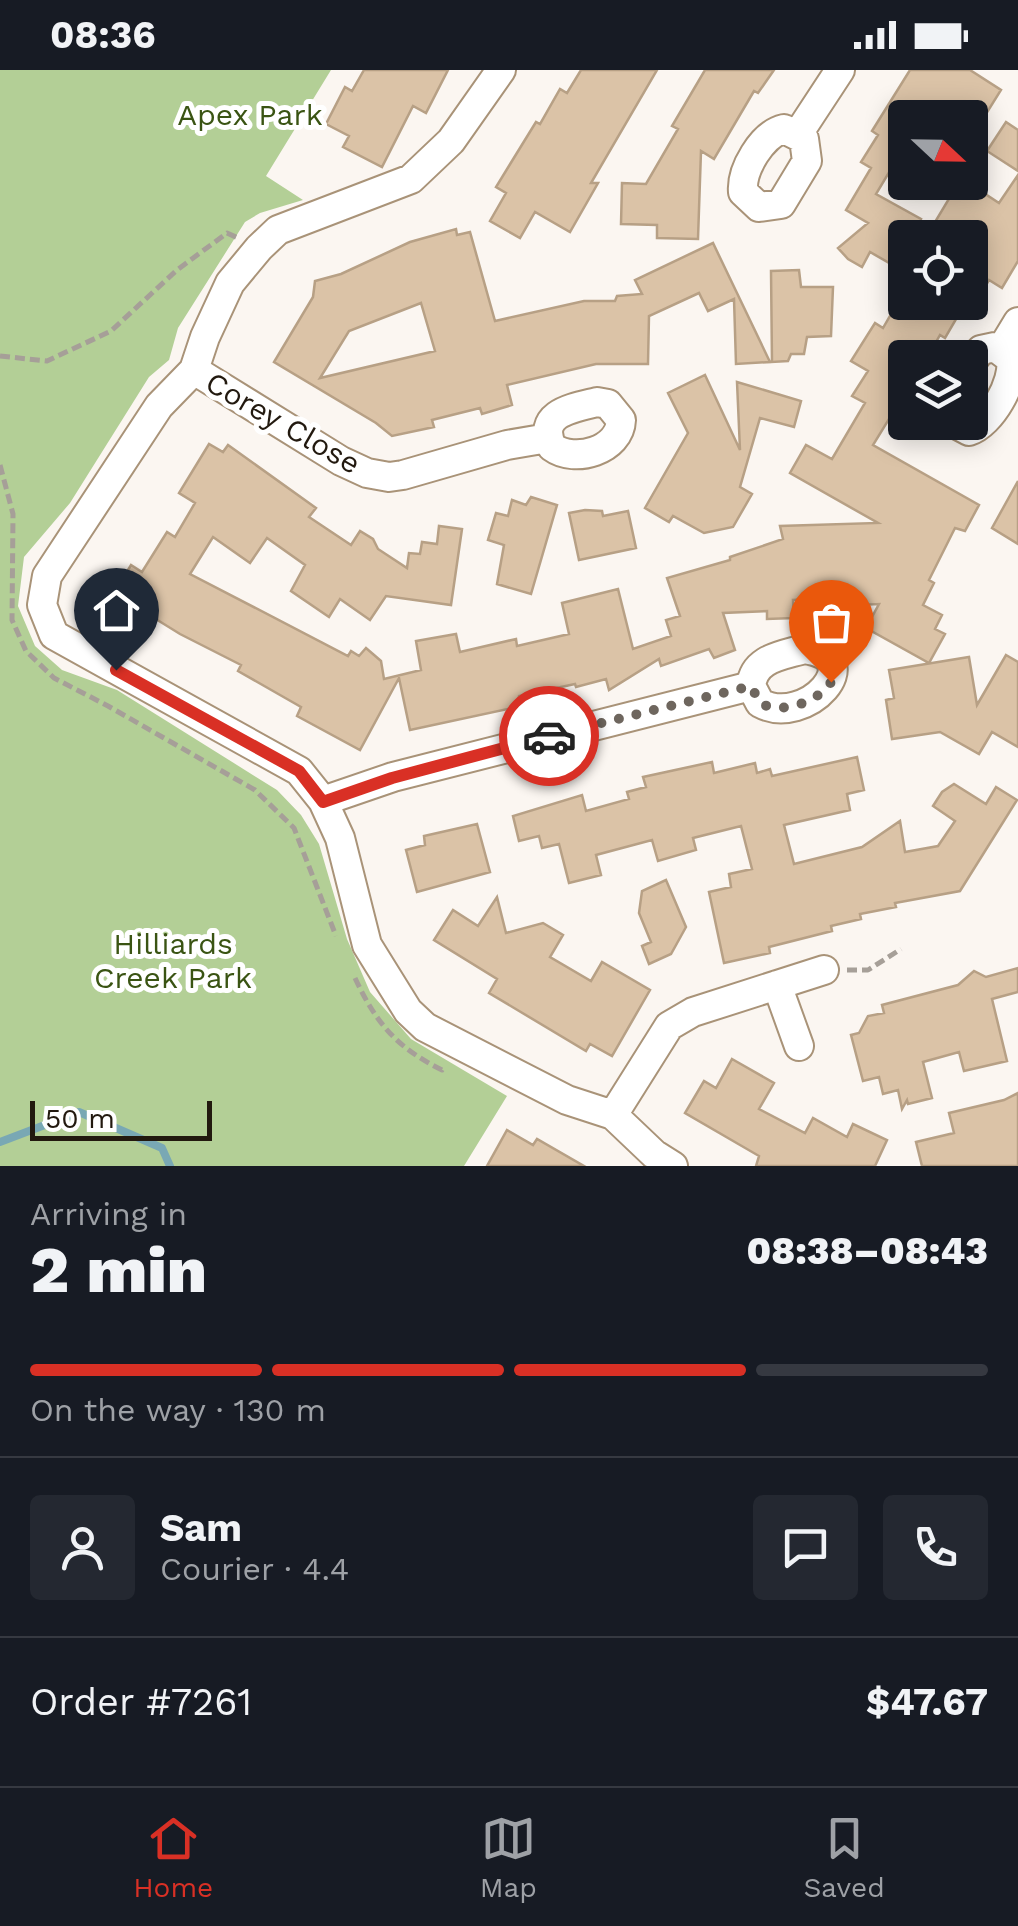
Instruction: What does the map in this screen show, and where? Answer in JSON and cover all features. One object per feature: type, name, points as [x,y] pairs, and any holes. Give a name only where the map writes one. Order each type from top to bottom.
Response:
[{"type":"street","points":[[501,70],[450,141],[411,179],[278,230],[259,248],[230,284],[204,337],[194,370],[159,406],[47,576],[42,605],[54,635],[299,771],[323,802],[340,838],[367,945],[408,1011],[425,1027],[553,1093],[614,1115],[654,1154],[673,1166]]},
{"type":"street","points":[[798,134],[840,70]]},
{"type":"street","points":[[1001,350],[1018,322]]},
{"type":"street","points":[[988,350],[1001,350],[1011,360],[1012,373],[988,417]]},
{"type":"street","name":"Corey Close","points":[[194,370],[367,474],[403,475],[548,438]]},
{"type":"street","points":[[323,802],[410,773],[751,686]]},
{"type":"street","points":[[614,1115],[669,1026],[693,1012],[824,970]]},
{"type":"street","points":[[777,984],[799,1046]]},
{"type":"path","points":[[0,356],[47,361],[111,331],[177,270],[227,233],[259,248]]},
{"type":"path","points":[[0,465],[13,514],[12,620],[26,652],[54,678],[255,790],[294,828],[341,950]]},
{"type":"path","points":[[824,970],[868,970],[901,949]]},
{"type":"path","points":[[348,966],[386,1032],[418,1058],[442,1070],[460,1044]]},
{"type":"green space","name":"Hilliards Creek Park","points":[[0,70],[331,70],[266,176],[303,200],[260,213],[245,222],[178,328],[169,360],[149,377],[70,503],[24,557],[18,606],[35,646],[62,670],[117,690],[277,790],[301,815],[319,844],[347,939],[370,992],[411,1039],[507,1096],[464,1166],[0,1166]]},
{"type":"building","points":[[364,70],[448,70],[426,113],[413,106],[382,167],[343,147],[349,136],[326,124],[345,87],[352,91]]},
{"type":"building","points":[[581,70],[657,70],[591,183],[598,183],[570,232],[535,212],[520,238],[490,221],[506,193],[496,187],[536,122],[540,124],[560,89],[567,93]]},
{"type":"building","points":[[705,70],[774,70],[758,93],[754,91],[714,159],[701,151],[698,239],[657,238],[657,225],[621,224],[622,183],[646,184],[678,129],[672,126]]},
{"type":"building","points":[[910,70],[970,70],[1001,90],[988,111],[988,100],[891,100]]},
{"type":"building","points":[[888,105],[888,174],[876,194],[921,219],[888,220],[888,262],[870,252],[862,267],[838,248],[868,223],[846,210],[871,168],[861,162],[878,135],[872,131]]},
{"type":"building","points":[[1006,122],[1018,130],[1018,171],[988,152]]},
{"type":"building","points":[[1018,175],[1018,261],[1002,288],[988,282],[988,220],[936,220],[948,200],[988,200],[988,196],[999,203]]},
{"type":"building","points":[[456,229],[457,235],[470,232],[495,321],[584,301],[615,301],[617,296],[642,294],[635,280],[713,243],[770,362],[736,364],[734,299],[708,311],[699,293],[649,316],[648,364],[596,364],[507,385],[512,405],[482,414],[480,408],[432,420],[434,427],[392,436],[274,362],[313,297],[315,281],[341,274],[410,242]],"holes":[[[421,303],[435,351],[320,378],[349,331]]]},
{"type":"building","points":[[799,270],[801,287],[833,287],[831,336],[807,337],[804,354],[791,354],[788,361],[772,362],[771,271]]},
{"type":"building","points":[[888,319],[956,320],[945,338],[940,335],[937,340],[888,340],[888,421],[873,445],[979,505],[965,531],[955,528],[929,580],[934,583],[923,605],[942,615],[935,629],[945,634],[929,663],[866,628],[879,604],[836,606],[834,598],[793,600],[794,618],[767,619],[767,611],[723,613],[735,650],[714,658],[709,649],[661,666],[659,659],[609,690],[606,679],[576,687],[575,684],[519,696],[517,707],[410,730],[399,678],[360,750],[297,716],[301,707],[238,671],[241,665],[180,634],[114,593],[131,565],[142,572],[167,532],[175,537],[195,503],[179,493],[209,444],[223,452],[228,445],[316,508],[309,517],[351,545],[360,531],[373,539],[378,549],[407,568],[409,553],[420,554],[422,542],[437,544],[439,526],[462,529],[451,605],[386,596],[370,620],[340,599],[329,617],[291,591],[305,565],[267,538],[250,563],[213,537],[190,574],[348,656],[351,651],[359,656],[366,648],[381,661],[384,679],[421,670],[416,641],[456,634],[460,652],[516,639],[517,646],[569,634],[562,603],[618,589],[633,649],[671,636],[666,620],[680,616],[667,578],[730,560],[783,539],[780,526],[878,523],[790,473],[806,445],[832,459],[865,403],[852,396],[868,371],[851,361],[875,323],[883,328]]},
{"type":"building","points":[[705,375],[740,450],[737,382],[801,401],[794,427],[760,418],[740,487],[752,494],[733,527],[704,533],[673,516],[669,522],[645,508],[688,433],[668,393]]},
{"type":"building","points":[[1018,481],[1018,544],[992,528]]},
{"type":"building","points":[[531,497],[557,505],[531,594],[497,584],[504,545],[488,540],[496,513],[508,516],[512,500],[526,505]]},
{"type":"building","points":[[602,511],[603,516],[628,511],[636,548],[579,560],[569,513]]},
{"type":"building","points":[[1006,655],[1018,662],[1018,747],[992,732],[979,754],[940,732],[892,739],[886,700],[894,698],[889,670],[969,657],[977,705]]},
{"type":"building","points":[[857,757],[864,790],[847,794],[850,810],[784,825],[794,864],[862,847],[900,821],[905,852],[938,846],[955,821],[933,806],[942,792],[954,784],[986,804],[996,787],[1017,800],[960,891],[895,903],[896,907],[860,914],[861,919],[831,926],[832,931],[769,947],[770,953],[724,963],[709,892],[731,887],[729,874],[752,869],[741,826],[693,838],[696,850],[658,861],[652,840],[596,855],[601,875],[569,883],[559,844],[542,848],[539,836],[519,841],[513,816],[582,795],[586,811],[629,799],[627,792],[646,787],[643,777],[712,762],[714,773],[755,763],[757,773],[770,769],[772,776]]},
{"type":"building","points":[[477,824],[490,872],[417,892],[406,850],[425,845],[424,836]]},
{"type":"building","points":[[666,880],[686,927],[671,954],[649,964],[642,946],[651,942],[639,913],[642,891]]},
{"type":"building","points":[[497,897],[506,933],[543,923],[563,935],[550,957],[591,981],[602,962],[650,990],[612,1056],[590,1044],[586,1051],[489,993],[497,979],[434,940],[453,910],[478,926]]},
{"type":"building","points":[[1018,968],[1018,992],[992,999],[1007,1061],[964,1071],[959,1052],[923,1062],[932,1098],[908,1104],[907,1100],[902,1109],[898,1090],[883,1094],[879,1077],[863,1081],[851,1035],[859,1033],[868,1016],[884,1013],[882,1005],[958,985],[974,971],[986,977]]},
{"type":"building","points":[[732,1059],[774,1083],[759,1109],[805,1133],[813,1118],[847,1137],[853,1124],[887,1140],[875,1166],[756,1166],[759,1156],[685,1113],[704,1081],[716,1088]]},
{"type":"building","points":[[1018,1093],[1018,1166],[922,1166],[916,1142],[954,1133],[949,1113]]},
{"type":"building","points":[[507,1130],[533,1145],[537,1139],[584,1166],[487,1166]]},
{"type":"waterway","points":[[0,1142],[79,1112],[162,1148],[170,1166]]},
{"type":"way so far","points":[[549,736],[751,686],[760,703],[779,709],[819,697],[831,682]]},
{"type":"route","points":[[116,670],[299,771],[323,802],[392,778],[549,736]]},
{"type":"park label","name":"Apex Park","points":[[250,115]]}]
